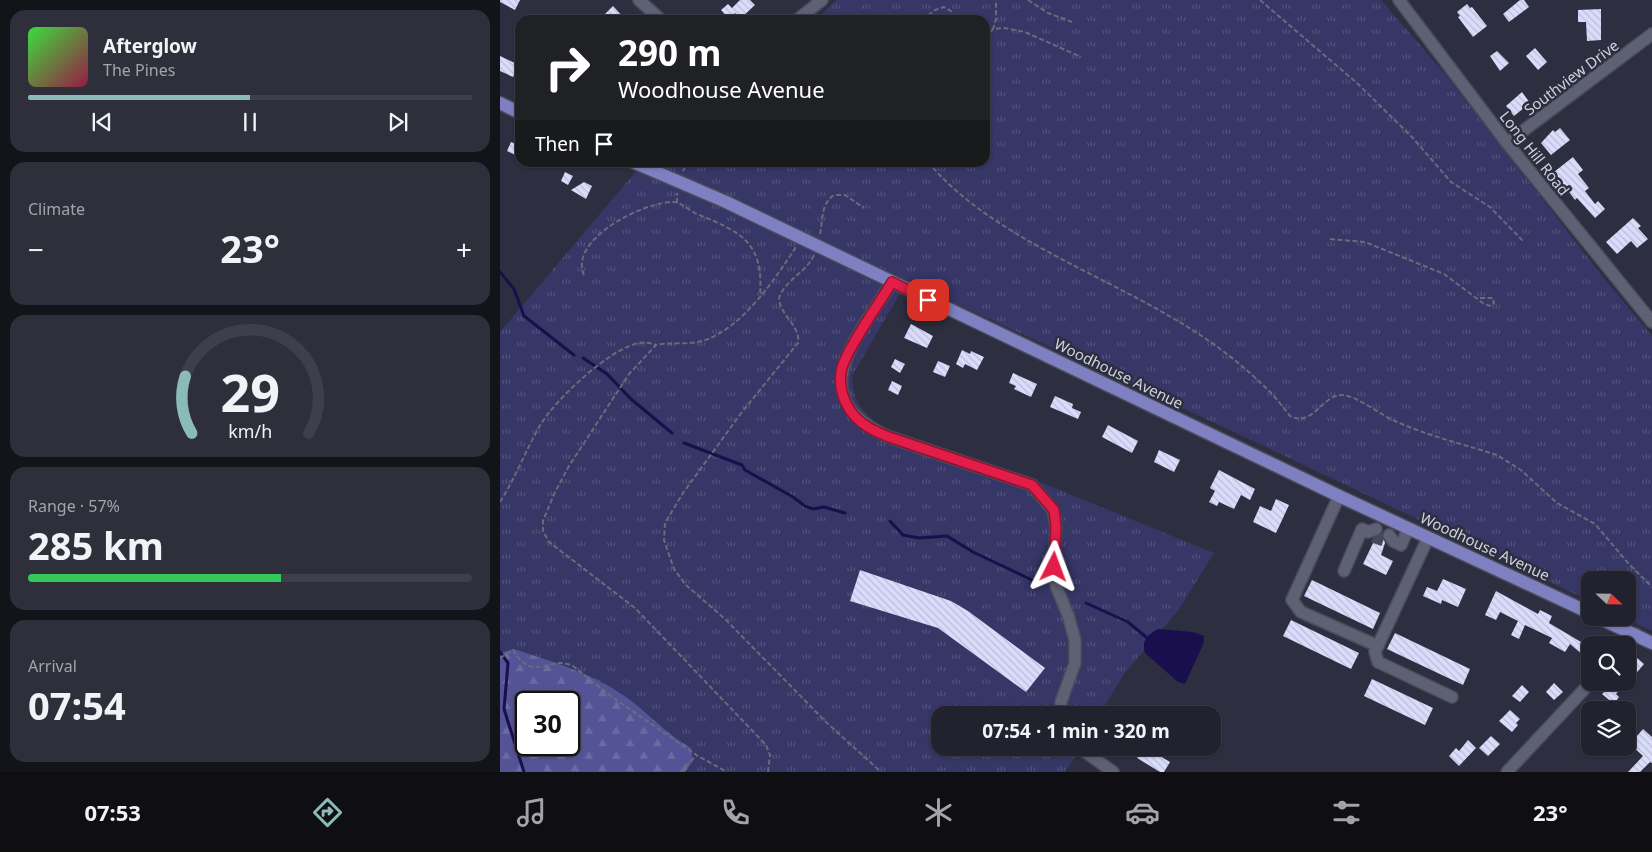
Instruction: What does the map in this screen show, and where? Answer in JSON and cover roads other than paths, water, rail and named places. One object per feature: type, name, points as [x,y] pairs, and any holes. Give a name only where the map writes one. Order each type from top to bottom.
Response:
[{"type":"main road","points":[[500,103],[515,110]]},
{"type":"main road","name":"Woodhouse Avenue","points":[[645,167],[726,202],[1370,511],[1581,609]]},
{"type":"main road","points":[[1618,626],[1652,643]]},
{"type":"street","points":[[639,0],[656,15]]},
{"type":"street","points":[[803,15],[822,0]]},
{"type":"street","name":"Long Hill Road","points":[[1399,0],[1507,143],[1652,322]]},
{"type":"street","name":"Southview Drive","points":[[1507,143],[1652,34]]},
{"type":"street","points":[[892,282],[854,344],[841,370],[841,388],[845,401],[854,416],[868,427],[889,437],[1032,485],[1054,510],[1056,527],[1054,567],[1056,586],[1068,615],[1075,640],[1075,663],[1061,706]]},
{"type":"street","points":[[1339,496],[1292,600],[1301,612],[1378,646]]},
{"type":"street","points":[[1344,570],[1370,532],[1370,511]]},
{"type":"street","points":[[1389,540],[1401,545],[1408,529]]},
{"type":"street","points":[[1428,538],[1375,652],[1378,662],[1452,697]]},
{"type":"street","points":[[1507,772],[1583,691]]},
{"type":"street","points":[[1091,756],[1113,772]]},
{"type":"waterway","points":[[500,272],[514,289],[524,316],[574,355]]},
{"type":"waterway","points":[[583,358],[607,374],[631,399],[672,433]]},
{"type":"waterway","points":[[684,443],[742,465],[745,470],[793,497],[805,506],[813,509],[824,507],[845,513]]},
{"type":"waterway","points":[[890,521],[903,535],[919,538],[947,536],[973,552],[1034,581]]},
{"type":"waterway","points":[[1086,603],[1128,622],[1146,637]]},
{"type":"waterway","points":[[500,652],[508,663],[504,709],[524,772]]},
{"type":"tunnel","points":[[1373,537],[1386,542]]}]
